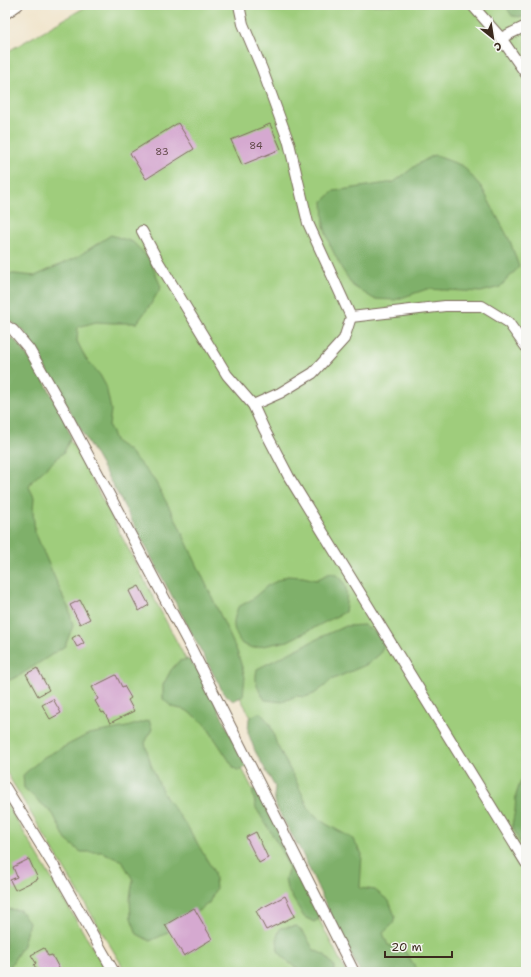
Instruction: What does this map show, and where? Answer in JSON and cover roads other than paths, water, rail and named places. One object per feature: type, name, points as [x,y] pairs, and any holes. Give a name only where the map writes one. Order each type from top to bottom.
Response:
[{"type":"lane","points":[[5,14],[18,5]]},
{"type":"lane","points":[[239,5],[243,24],[262,68],[289,143],[308,223],[352,317],[344,339],[313,373],[280,393],[253,405]]},
{"type":"lane","points":[[472,5],[501,38],[526,74]]},
{"type":"lane","points":[[501,38],[526,26]]},
{"type":"lane","points":[[142,231],[158,261],[227,375],[253,405],[289,477],[526,863]]},
{"type":"lane","points":[[352,317],[445,306],[482,306],[508,322],[526,347]]},
{"type":"lane","points":[[5,325],[14,330],[29,349],[67,415],[192,648],[354,972]]},
{"type":"lane","points":[[5,787],[55,868],[114,972]]}]
